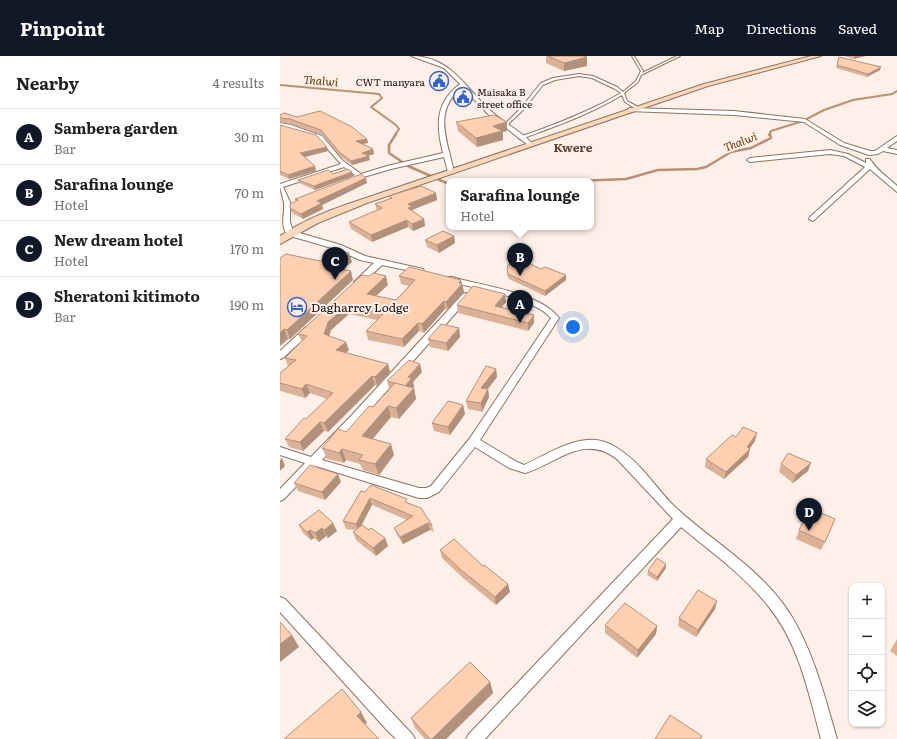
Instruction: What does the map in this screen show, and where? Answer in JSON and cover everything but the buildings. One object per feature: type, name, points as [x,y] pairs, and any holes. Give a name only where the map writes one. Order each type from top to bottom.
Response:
[{"type":"street","points":[[415,56],[441,63],[505,125],[520,138],[530,144]]},
{"type":"street","points":[[280,241],[290,233],[342,209],[530,144],[726,79],[818,56]]},
{"type":"street","points":[[451,172],[440,124],[441,109],[450,94],[462,85]]},
{"type":"street","points":[[633,109],[734,113],[805,121],[842,144],[864,153],[876,153],[897,138]]},
{"type":"street","points":[[280,125],[289,126],[320,138],[345,165],[360,176]]},
{"type":"street","points":[[881,149],[897,152]]},
{"type":"street","points":[[750,160],[830,152],[846,155],[869,166],[886,178],[897,190]]},
{"type":"street","points":[[864,153],[869,166]]},
{"type":"street","points":[[340,183],[389,167],[446,154]]},
{"type":"street","points":[[290,233],[287,226],[287,206],[285,196],[280,187],[345,165]]},
{"type":"street","points":[[813,219],[869,166]]},
{"type":"street","points":[[886,178],[897,176]]},
{"type":"street","points":[[290,233],[338,247],[358,256],[426,273]]},
{"type":"street","points":[[352,288],[380,262]]},
{"type":"street","points":[[280,451],[372,480],[419,492],[427,493],[435,489],[474,441],[554,321],[550,310],[536,303],[440,277]]},
{"type":"street","points":[[280,496],[315,462],[429,339],[474,287]]},
{"type":"street","points":[[280,356],[313,325]]},
{"type":"street","points":[[474,441],[513,465],[525,469],[583,444],[597,444],[613,449],[681,519],[740,566],[766,593],[785,618],[798,643],[829,739]]},
{"type":"street","points":[[474,739],[681,519]]},
{"type":"street","points":[[280,603],[311,633],[375,707],[407,739]]},
{"type":"lane","points":[[633,56],[642,71],[642,74]]},
{"type":"lane","points":[[520,138],[602,106],[641,78],[642,74],[679,56]]},
{"type":"lane","points":[[505,125],[522,109],[542,84],[554,79],[579,75],[588,76],[606,82],[622,93],[626,101],[633,109]]},
{"type":"waterway","name":"Thalwi","points":[[280,85],[379,94],[382,98],[371,107],[396,125],[399,129],[395,135]]},
{"type":"waterway","name":"Thalwi","points":[[769,135],[771,131],[803,121],[824,110],[853,100],[892,94],[897,91]]},
{"type":"waterway","name":"Thalwi","points":[[396,134],[389,145],[389,153],[408,166],[446,183]]},
{"type":"waterway","name":"Thalwi","points":[[594,180],[626,179],[658,170],[697,169],[706,167],[731,152],[751,148],[771,138],[770,134]]},
{"type":"place","name":"CWT manyara","points":[[439,81]]},
{"type":"place","name":"Maisaka B street office","points":[[463,97]]},
{"type":"place","name":"Sarafina lounge","points":[[520,276]]},
{"type":"place","name":"New dream hotel","points":[[335,280]]},
{"type":"place","name":"Dagharrcy Lodge","points":[[297,307]]},
{"type":"place","name":"Sambera garden","points":[[520,323]]},
{"type":"place","name":"Sheratoni kitimoto","points":[[809,531]]},
{"type":"district","name":"Kwere","points":[[573,147]]}]
